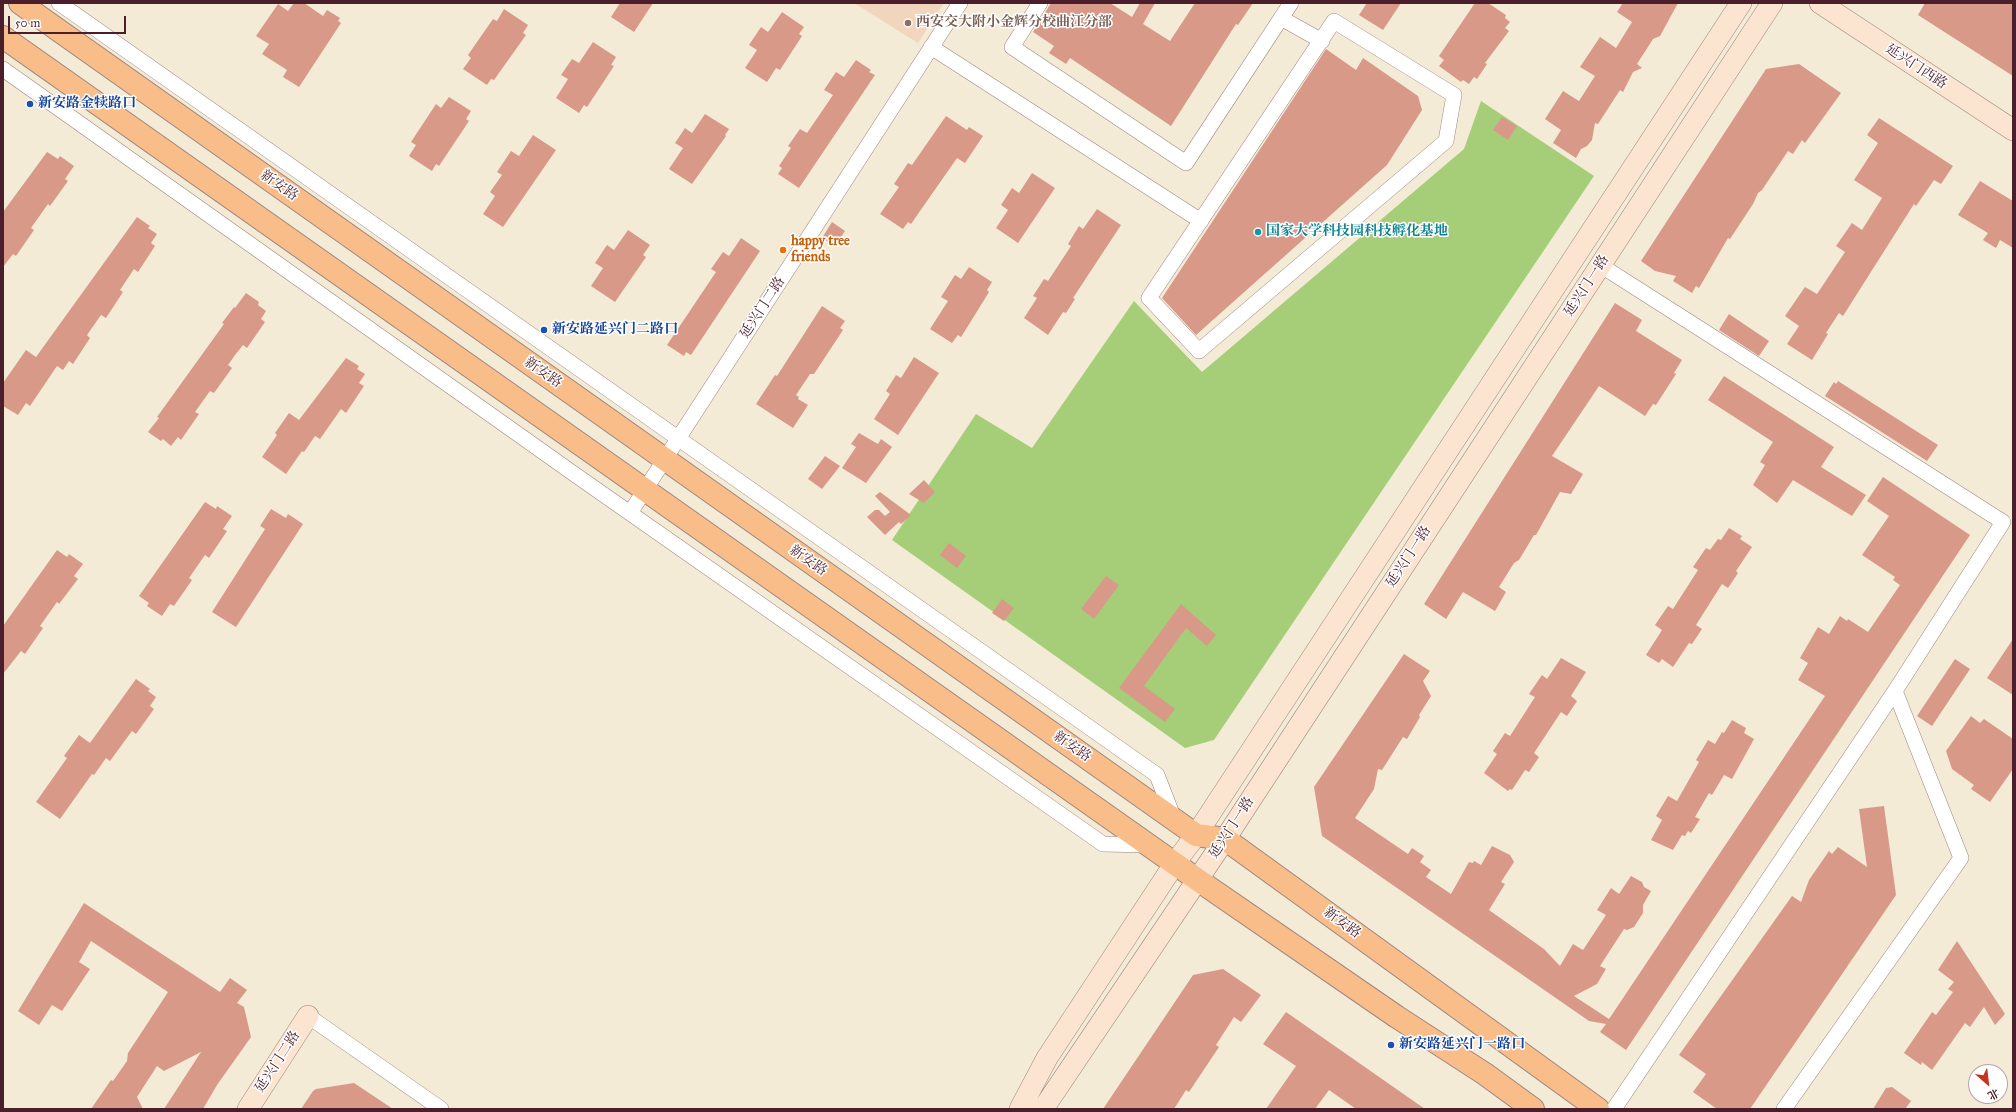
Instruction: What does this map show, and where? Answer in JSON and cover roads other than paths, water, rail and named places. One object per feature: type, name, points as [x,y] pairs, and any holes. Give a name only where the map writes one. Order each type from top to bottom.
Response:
[{"type":"main road","name":"新安路","points":[[20,3],[1196,835],[1225,839],[1598,1109]]},
{"type":"main road","points":[[3,37],[1198,880],[1390,1013],[1485,1074],[1533,1109]]},
{"type":"street","points":[[59,3],[1157,775],[1174,819]]},
{"type":"street","name":"延兴门二路","points":[[630,512],[960,3]]},
{"type":"street","points":[[1040,3],[1012,47],[1186,163],[1291,3]]},
{"type":"street","name":"延兴门一路","points":[[1020,1109],[1047,1058],[1175,863],[1196,835],[1741,3]]},
{"type":"street","name":"延兴门一路","points":[[1043,1109],[1198,880],[1772,3]]},
{"type":"street","name":"延兴门西路","points":[[1820,3],[2013,130]]},
{"type":"street","points":[[1282,18],[1322,41]]},
{"type":"street","points":[[1334,21],[1454,95],[1446,140],[1199,351],[1149,298],[1201,221],[1334,21]]},
{"type":"street","points":[[931,47],[1201,221]]},
{"type":"street","points":[[3,69],[1103,844],[1150,845]]},
{"type":"street","points":[[1600,266],[2002,522],[1895,691],[1614,1109]]},
{"type":"street","points":[[1784,1109],[1960,858],[1895,691]]},
{"type":"street","name":"延兴门二路","points":[[248,1109],[308,1016]]},
{"type":"street","points":[[308,1016],[441,1109]]},
{"type":"place","name":"西安交大附小金辉分校曲江分部","points":[[908,23]]},
{"type":"place","name":"新安路金犊路口","points":[[30,104]]},
{"type":"place","name":"国家大学科技园科技孵化基地","points":[[1258,232]]},
{"type":"place","name":"happy tree friends","points":[[783,250]]},
{"type":"place","name":"新安路延兴门二路口","points":[[544,330]]},
{"type":"place","name":"新安路延兴门一路口","points":[[1391,1045]]}]
